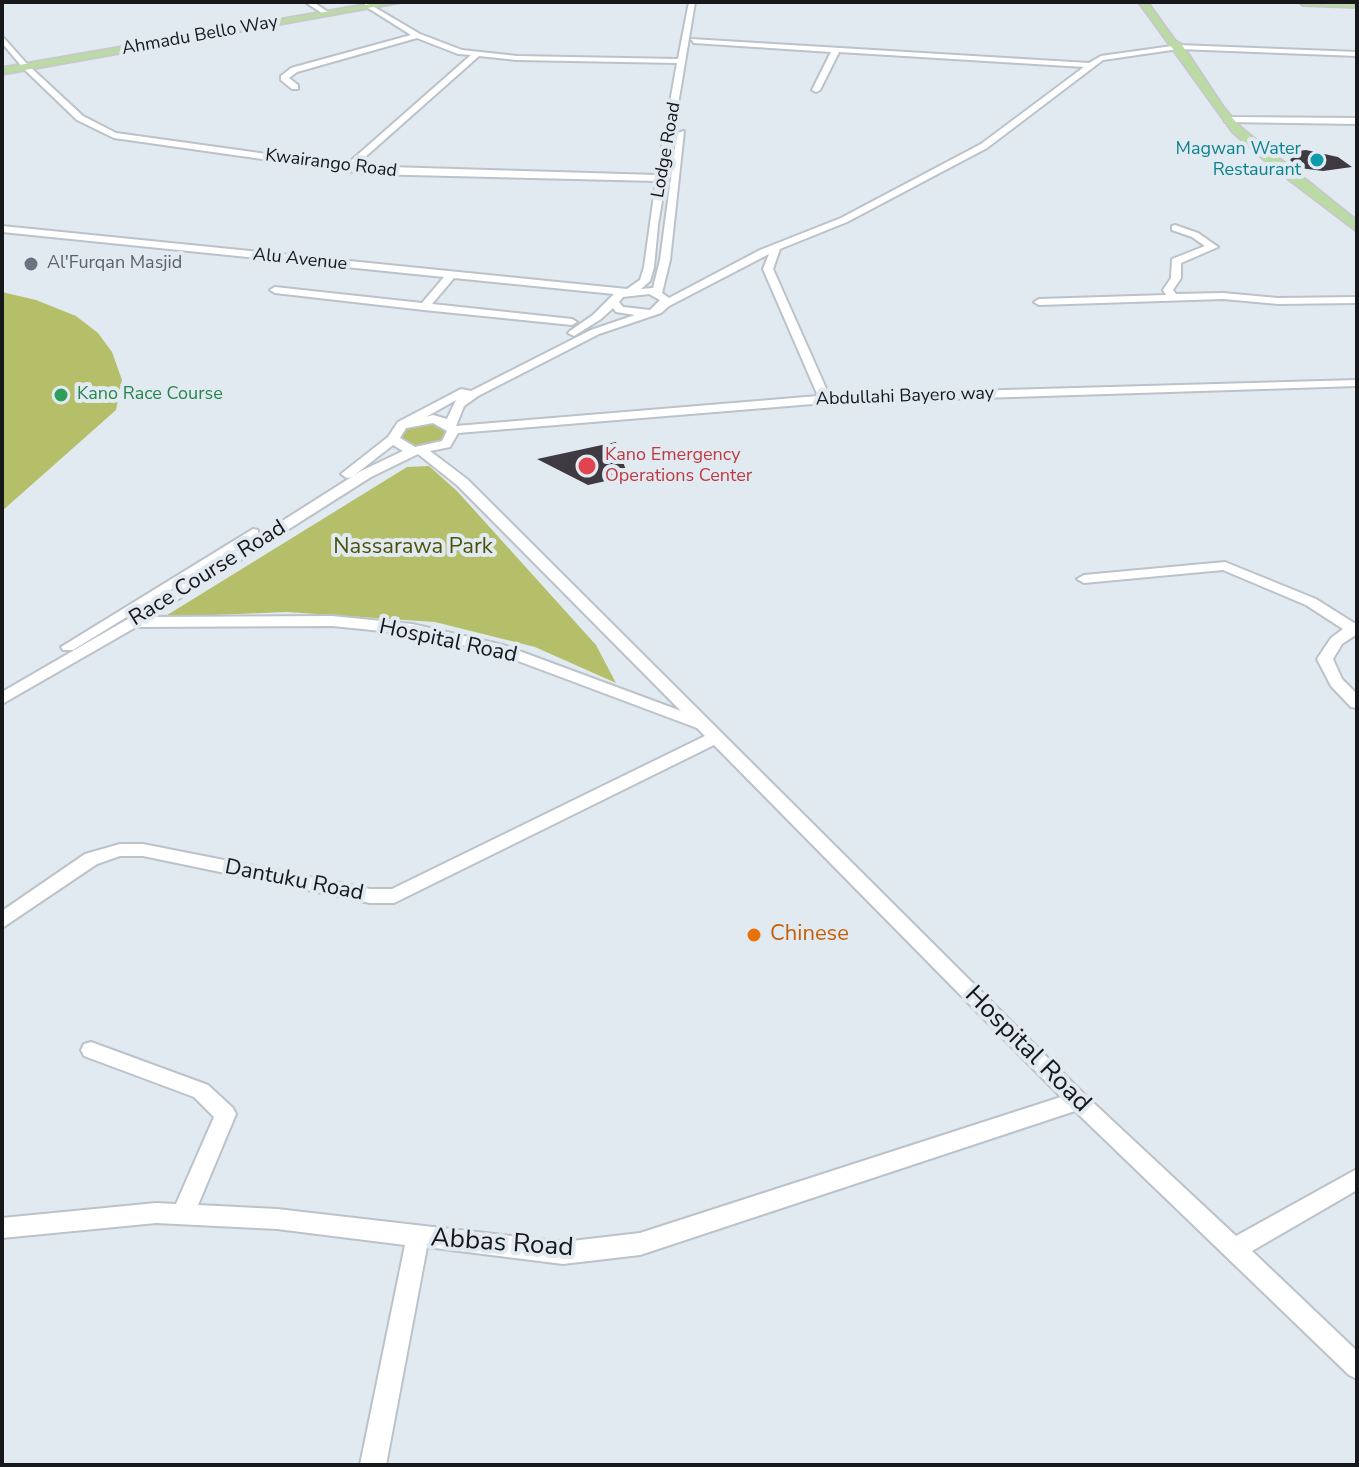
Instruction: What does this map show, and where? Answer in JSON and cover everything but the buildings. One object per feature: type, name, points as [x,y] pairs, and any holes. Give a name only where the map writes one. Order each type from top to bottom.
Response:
[{"type":"main road","name":"Ahmadu Bello Way","points":[[368,6],[382,2]]},
{"type":"main road","name":"Ahmadu Bello Way","points":[[2,70],[397,2]]},
{"type":"main road","points":[[1143,2],[1152,7],[1210,109],[1228,129],[1357,235]]},
{"type":"main road","points":[[1303,2],[1357,4]]},
{"type":"main road","points":[[1174,46],[1228,120],[1254,147],[1357,227]]},
{"type":"street","points":[[308,2],[325,13]]},
{"type":"street","name":"Lodge Road","points":[[621,295],[645,281],[649,267],[661,178],[692,2]]},
{"type":"street","name":"Lodge Road","points":[[661,297],[673,178],[699,2]]},
{"type":"street","points":[[368,6],[432,44],[477,54],[683,61]]},
{"type":"street","points":[[295,87],[284,78],[294,70],[417,36]]},
{"type":"street","name":"Kwairango Road","points":[[2,38],[80,118],[104,132],[348,168],[661,178]]},
{"type":"street","points":[[694,41],[1088,65]]},
{"type":"street","points":[[393,439],[402,425],[571,335],[621,295],[661,297],[844,220],[984,146],[1088,65],[1112,55],[1174,46],[1357,54]]},
{"type":"street","points":[[816,90],[836,50]]},
{"type":"street","points":[[348,168],[477,54]]},
{"type":"street","points":[[1228,120],[1357,121]]},
{"type":"street","points":[[1173,298],[1168,290],[1176,278],[1176,261],[1213,247],[1195,235],[1175,228]]},
{"type":"street","name":"Alu Avenue","points":[[2,229],[599,288],[621,295]]},
{"type":"street","points":[[770,250],[768,269],[825,399]]},
{"type":"street","points":[[424,307],[451,275]]},
{"type":"street","points":[[275,290],[572,322]]},
{"type":"street","points":[[621,295],[620,310],[649,313]]},
{"type":"street","points":[[447,468],[446,444],[451,439],[459,404],[595,332],[649,313],[661,297]]},
{"type":"street","points":[[1039,302],[1173,298],[1357,300]]},
{"type":"street","name":"Abdullahi Bayero way","points":[[402,425],[433,419],[452,428],[825,399],[1357,383]]},
{"type":"street","name":"Hospital Road","points":[[393,439],[402,447],[418,451],[447,468],[1078,1101],[1357,1367]]},
{"type":"street","name":"Race Course Road","points":[[2,687],[320,493],[393,439]]},
{"type":"street","name":"Race Course Road","points":[[2,699],[133,622],[366,474],[418,451],[446,444]]},
{"type":"street","points":[[1084,579],[1225,566],[1311,602],[1354,628],[1336,641],[1325,659],[1336,682],[1357,703]]},
{"type":"street","name":"Hospital Road","points":[[133,622],[332,621],[412,629],[498,648],[709,732]]},
{"type":"street","name":"Dantuku Road","points":[[2,921],[91,859],[120,850],[143,850],[370,896],[394,896],[709,732]]},
{"type":"street","points":[[91,1050],[201,1091],[226,1114],[183,1214]]},
{"type":"street","name":"Abbas Road","points":[[2,1228],[156,1213],[277,1219],[563,1253],[640,1244],[1078,1101]]},
{"type":"street","points":[[1233,1250],[1357,1179]]},
{"type":"street","points":[[373,1465],[418,1237]]},
{"type":"green space","name":"Kano Race Course","points":[[2,292],[36,300],[76,316],[98,333],[112,352],[122,380],[116,410],[2,511]]},
{"type":"green space","points":[[431,423],[446,430],[446,436],[441,441],[420,447],[402,442],[399,436],[402,430]]},
{"type":"green space","name":"Nassarawa Park","points":[[429,466],[457,491],[596,645],[616,683],[535,647],[435,622],[287,612],[164,617],[407,467]]},
{"type":"place","name":"Magwan Water Restaurant","points":[[1317,160]]},
{"type":"place","name":"Al'Furqan Masjid","points":[[31,264]]},
{"type":"place","name":"Kano Race Course","points":[[61,395]]},
{"type":"place","name":"Kano Emergency Operations Center","points":[[587,466]]},
{"type":"place","name":"Chinese","points":[[754,935]]}]
